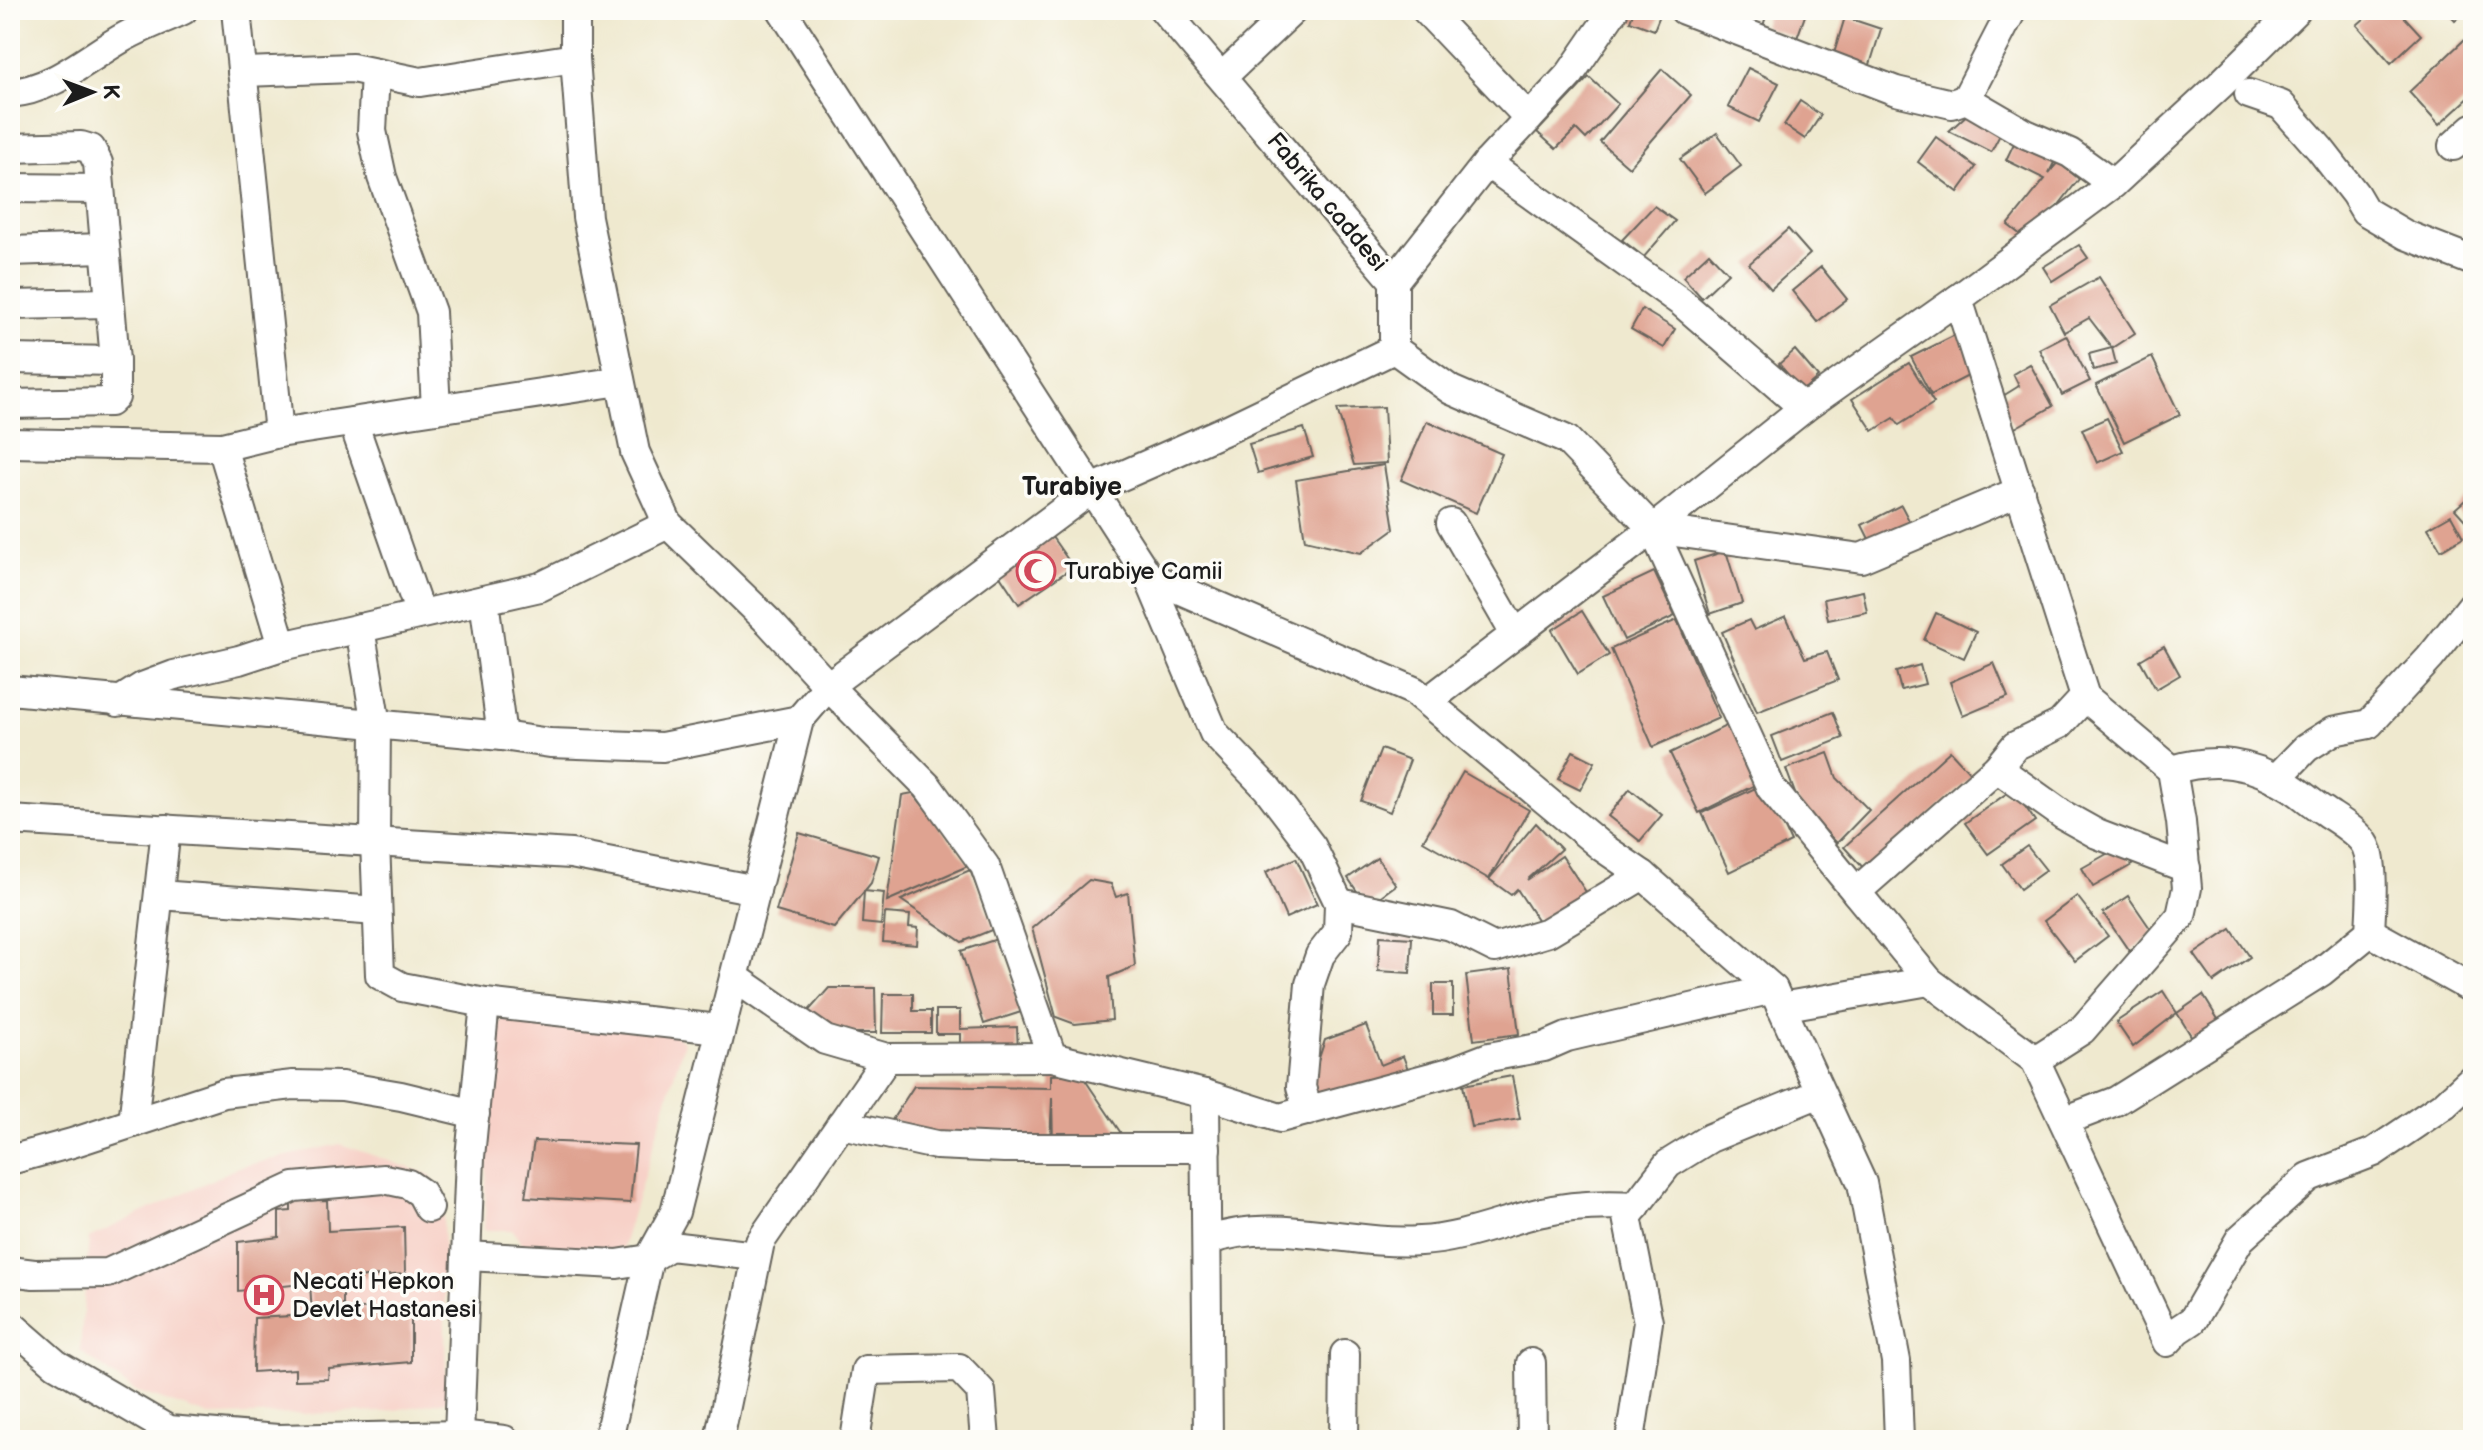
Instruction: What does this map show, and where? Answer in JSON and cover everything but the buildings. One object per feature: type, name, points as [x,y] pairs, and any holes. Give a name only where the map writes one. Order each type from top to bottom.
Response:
[{"type":"street","points":[[10,93],[23,92],[65,74],[126,36],[183,10]]},
{"type":"street","points":[[236,10],[279,433]]},
{"type":"street","points":[[575,10],[575,58],[587,217],[635,452],[668,524],[769,622],[928,787],[985,866],[1052,1057]]},
{"type":"street","points":[[782,10],[1148,576],[1214,733],[1267,788],[1312,847],[1339,903],[1338,932],[1320,955],[1310,984],[1301,1087],[1308,1111]]},
{"type":"street","name":"Fabrika caddesi","points":[[1164,10],[1394,281],[1394,349]]},
{"type":"street","points":[[1222,77],[1293,10]]},
{"type":"street","points":[[1426,10],[1529,118]]},
{"type":"street","points":[[1394,281],[1487,163],[1570,74],[1614,10]]},
{"type":"street","points":[[1684,10],[1896,91],[1952,104],[1966,99],[2012,10]]},
{"type":"street","points":[[1428,701],[1653,529],[1804,408],[2113,184],[2296,10]]},
{"type":"street","points":[[242,72],[352,68],[420,82],[575,58]]},
{"type":"street","points":[[375,73],[372,131],[382,177],[431,312],[436,409]]},
{"type":"street","points":[[2249,94],[2281,105],[2329,160],[2365,211],[2416,239],[2473,261]]},
{"type":"street","points":[[1966,99],[2026,134],[2070,153],[2113,184]]},
{"type":"street","points":[[10,148],[70,145],[91,149],[98,163],[115,361],[115,397],[110,402],[10,404]]},
{"type":"street","points":[[1487,163],[1681,302],[1804,408]]},
{"type":"street","points":[[10,188],[100,189]]},
{"type":"street","points":[[10,251],[104,248]]},
{"type":"street","points":[[1958,299],[2085,697],[2172,770],[2186,868],[2187,888],[2181,916],[2082,1030],[2035,1060]]},
{"type":"street","points":[[10,305],[109,303]]},
{"type":"street","points":[[608,1440],[649,1259],[675,1212],[799,720],[828,686],[1092,489],[1228,429],[1394,349],[1451,390],[1567,440],[1653,529],[1771,788],[1929,981],[2035,1060],[2167,1342],[2193,1320],[2240,1239],[2309,1177],[2374,1152],[2445,1104],[2473,1078]]},
{"type":"street","points":[[10,359],[115,361]]},
{"type":"street","points":[[10,443],[222,447],[279,433],[620,381]]},
{"type":"street","points":[[353,422],[420,614]]},
{"type":"street","points":[[222,447],[282,646]]},
{"type":"street","points":[[1653,529],[1861,558],[2020,491]]},
{"type":"street","points":[[1451,523],[1515,634]]},
{"type":"street","points":[[118,702],[142,687],[174,675],[282,646],[540,587],[668,524]]},
{"type":"street","points":[[1148,576],[1414,691],[1602,847],[1643,875],[1777,998],[1862,1183],[1896,1361],[1899,1440]]},
{"type":"street","points":[[484,600],[502,736]]},
{"type":"street","points":[[2276,779],[2306,748],[2333,731],[2369,724],[2430,658],[2473,604]]},
{"type":"street","points":[[360,628],[376,725],[375,841],[380,975],[402,987],[485,1003],[719,1029]]},
{"type":"street","points":[[10,690],[550,743],[662,747],[799,720]]},
{"type":"street","points":[[1856,892],[1997,768],[2015,746],[2060,724],[2085,697]]},
{"type":"street","points":[[2064,1121],[2116,1101],[2321,972],[2370,932],[2371,883],[2366,845],[2346,826],[2289,786],[2255,769],[2222,762],[2198,762],[2172,770]]},
{"type":"street","points":[[1997,768],[2063,815],[2097,834],[2186,868]]},
{"type":"street","points":[[10,820],[571,854],[756,890]]},
{"type":"street","points":[[133,1123],[166,829]]},
{"type":"street","points":[[1339,903],[1451,926],[1495,948],[1548,932],[1643,875]]},
{"type":"street","points":[[159,895],[377,911]]},
{"type":"street","points":[[2370,932],[2473,989]]},
{"type":"street","points":[[734,977],[825,1040],[887,1058],[1052,1057],[1205,1094],[1280,1118],[1450,1072],[1489,1057],[1544,1047],[1567,1037],[1777,998],[1929,981]]},
{"type":"street","points":[[459,1435],[466,1256],[485,1003]]},
{"type":"street","points":[[719,1440],[760,1242],[887,1058]]},
{"type":"street","points":[[10,1160],[224,1093],[293,1085],[342,1086],[475,1114]]},
{"type":"street","points":[[1630,1440],[1648,1322],[1627,1217],[1668,1164],[1710,1138],[1820,1093]]},
{"type":"street","points":[[1205,1094],[1208,1440]]},
{"type":"street","points":[[841,1124],[936,1145],[1206,1148]]},
{"type":"street","points":[[10,1271],[34,1274],[108,1273],[294,1187],[384,1179],[408,1184],[421,1193],[429,1208]]},
{"type":"street","points":[[1207,1241],[1221,1235],[1268,1231],[1418,1242],[1461,1236],[1540,1213],[1591,1204],[1636,1206]]},
{"type":"street","points":[[466,1256],[617,1264],[649,1259],[670,1246],[756,1256]]},
{"type":"street","points":[[10,1324],[56,1364],[169,1430],[278,1439],[459,1435],[504,1440]]},
{"type":"street","points":[[1344,1440],[1345,1354]]},
{"type":"street","points":[[1531,1363],[1532,1440]]},
{"type":"street","points":[[855,1440],[866,1370],[959,1368],[981,1391],[985,1440]]},
{"type":"shaded area","points":[[508,1012],[671,1031],[684,1042],[620,1256],[527,1251],[513,1230],[484,1230],[493,1032]]},
{"type":"shaded area","name":"Necati Hepkon Devlet Hastanesi","points":[[340,1144],[430,1175],[443,1201],[446,1401],[384,1412],[210,1416],[133,1390],[80,1351],[89,1238],[239,1167]]},
{"type":"place","name":"Turabiye Camii","points":[[1036,571]]},
{"type":"place","name":"Necati Hepkon Devlet Hastanesi","points":[[264,1295]]},
{"type":"district","name":"Turabiye","points":[[1072,487]]}]
